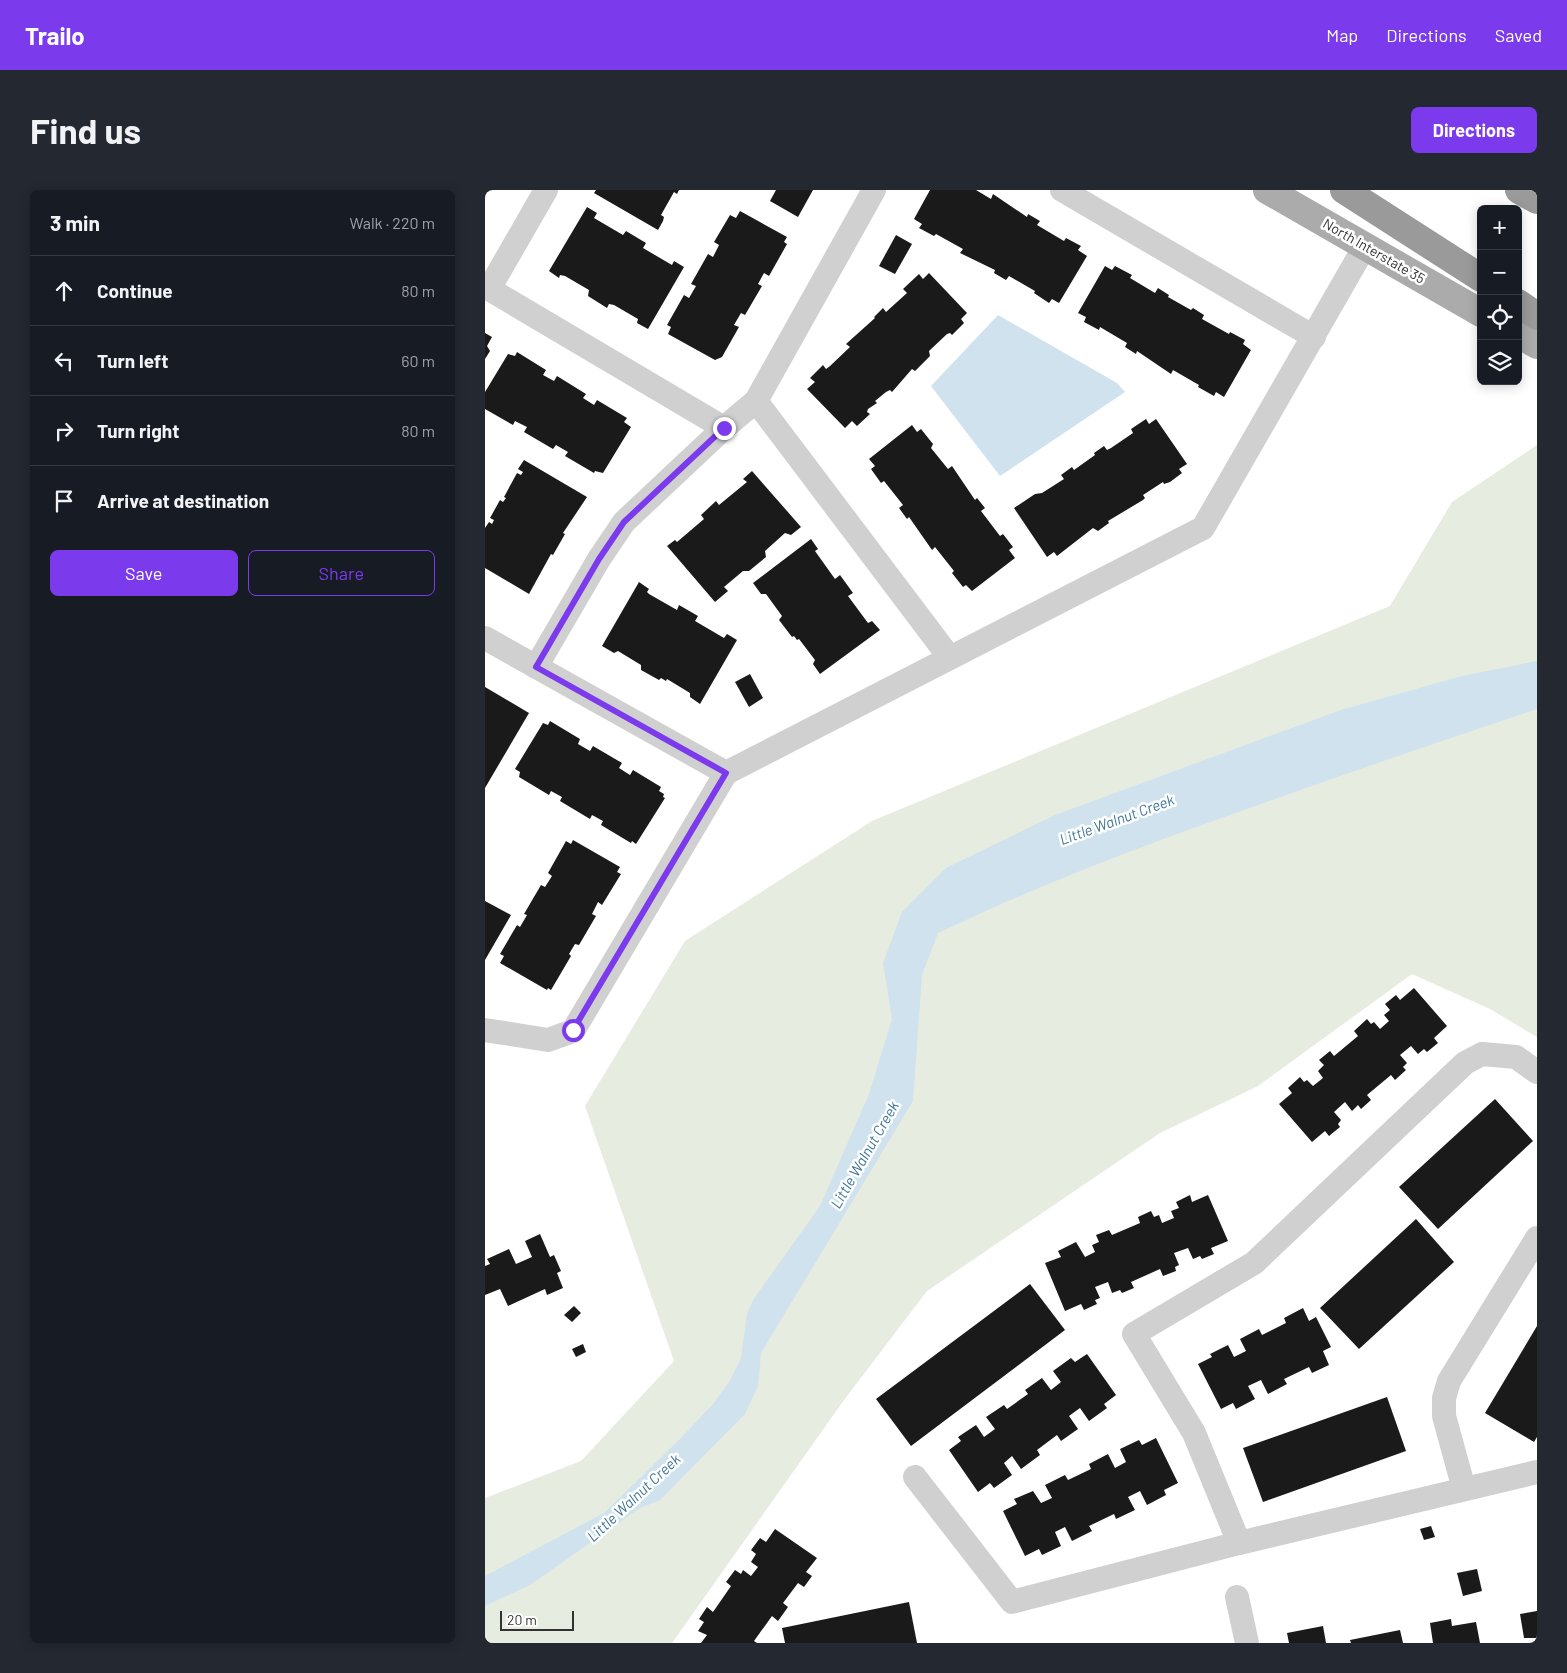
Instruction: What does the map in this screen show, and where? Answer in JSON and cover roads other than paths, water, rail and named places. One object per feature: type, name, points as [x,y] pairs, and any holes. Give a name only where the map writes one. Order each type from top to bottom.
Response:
[{"type":"highway","points":[[1344,190],[1477,275]]},
{"type":"highway","points":[[1519,190],[1537,200]]},
{"type":"highway","points":[[1522,306],[1537,316]]},
{"type":"main road","name":"North Interstate 35","points":[[1267,190],[1477,311]]},
{"type":"main road","points":[[1522,336],[1537,345]]},
{"type":"street","points":[[546,190],[489,289],[724,428]]},
{"type":"street","points":[[536,667],[599,559],[624,522],[724,428],[756,402],[874,190]]},
{"type":"street","points":[[1062,190],[1308,346]]},
{"type":"street","points":[[485,1030],[548,1040],[573,1030],[726,773],[1203,528],[1365,246]]},
{"type":"street","points":[[756,402],[950,658]]},
{"type":"street","points":[[485,638],[726,773]]},
{"type":"street","points":[[1239,1543],[1193,1433],[1133,1334],[1254,1264],[1465,1063],[1482,1054],[1516,1057],[1537,1072]]},
{"type":"street","points":[[1464,1489],[1444,1416],[1444,1398],[1449,1381],[1537,1238]]},
{"type":"street","points":[[915,1477],[1012,1602],[1239,1543],[1537,1472]]},
{"type":"street","points":[[1237,1597],[1247,1643]]},
{"type":"water","points":[[998,315],[1117,383],[1125,392],[1000,476],[931,386]]},
{"type":"water","name":"Little Walnut Creek","points":[[1537,661],[1537,709],[1328,780],[1137,849],[1017,897],[938,933],[922,975],[913,1101],[761,1353],[758,1386],[745,1414],[660,1500],[640,1508],[530,1585],[485,1606],[485,1576],[604,1513],[679,1440],[713,1404],[729,1382],[741,1359],[747,1314],[753,1300],[820,1206],[869,1094],[892,1019],[883,963],[902,912],[946,868],[1055,815],[1341,710],[1462,676]]}]
